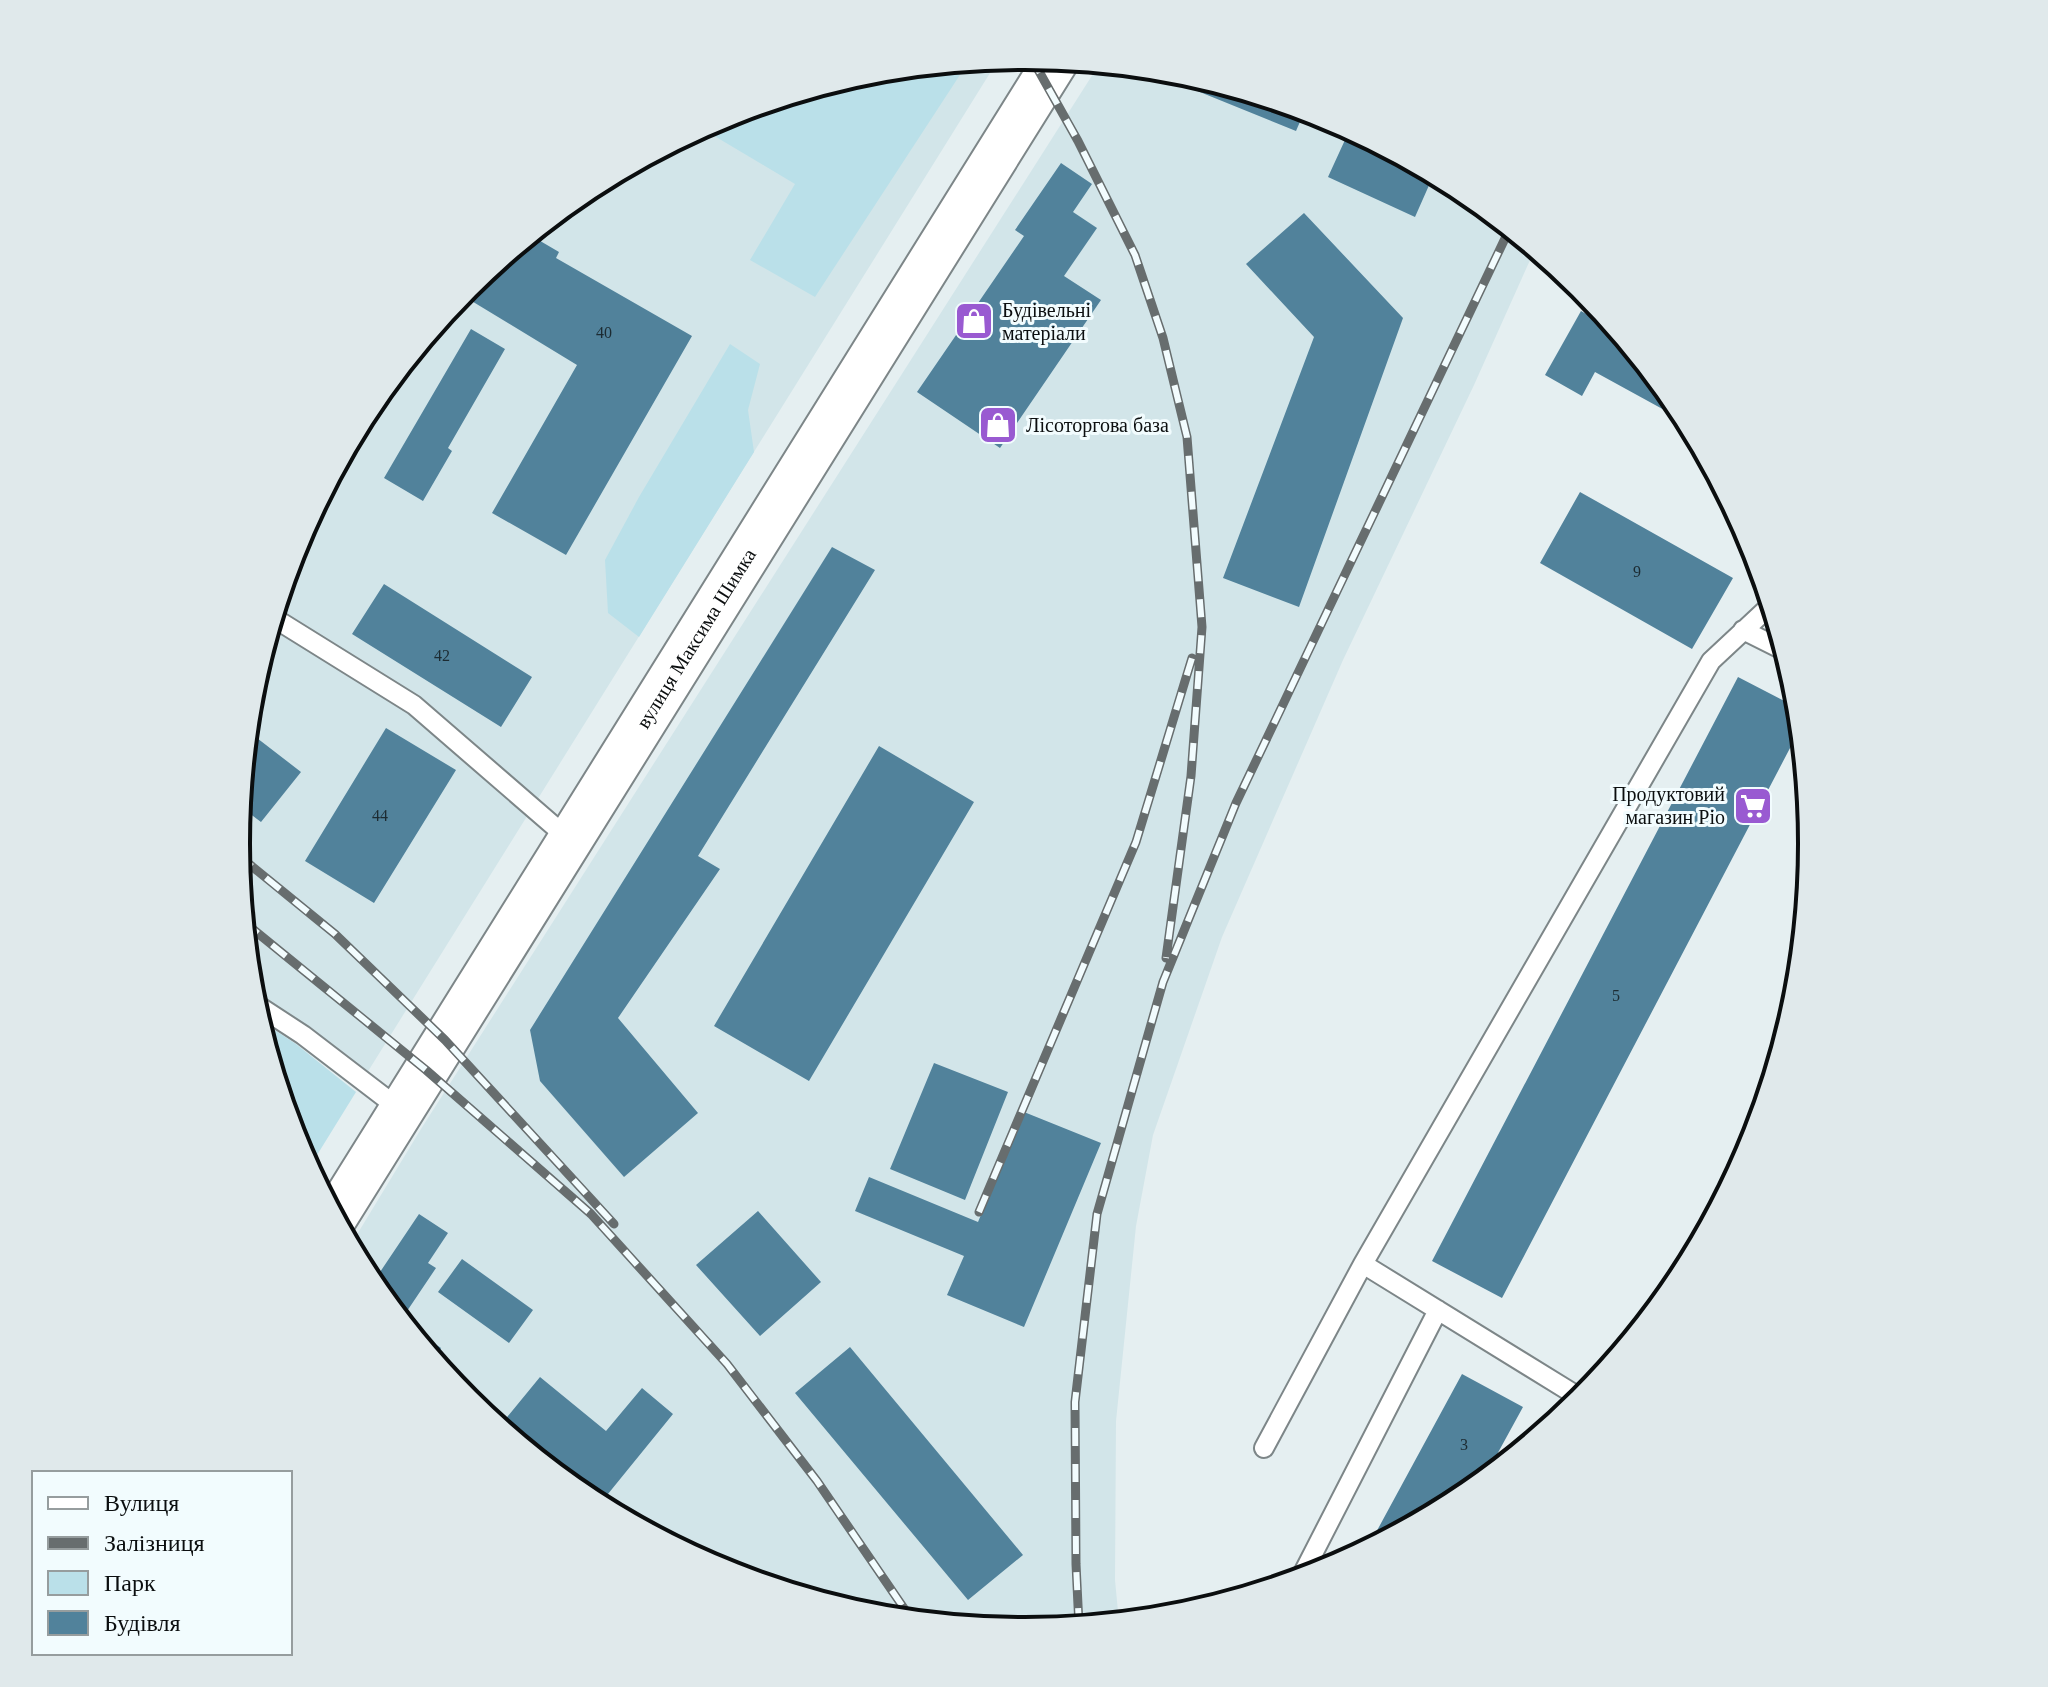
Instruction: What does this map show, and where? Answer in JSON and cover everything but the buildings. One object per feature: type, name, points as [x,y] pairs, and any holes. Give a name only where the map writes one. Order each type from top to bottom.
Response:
[{"type":"main road","name":"вулиця Максима Шимка","points":[[341,1207],[1050,71]]},
{"type":"lane","points":[[1264,1448],[1363,1264],[1711,661],[1762,613]]},
{"type":"lane","points":[[283,624],[414,705],[570,840]]},
{"type":"lane","points":[[1743,630],[1771,644]]},
{"type":"lane","points":[[270,1013],[401,1110]]},
{"type":"lane","points":[[1363,1264],[1570,1391]]},
{"type":"lane","points":[[1309,1562],[1438,1310]]},
{"type":"shaded area","points":[[991,71],[362,1081],[269,1010],[257,944],[250,844],[257,743],[277,643],[309,547],[354,457],[410,373],[442,333],[514,262],[594,200],[682,150],[775,111],[873,85]]},
{"type":"shaded area","points":[[1093,74],[1175,85],[1224,96],[1320,129],[1366,150],[1454,200],[1530,259],[1343,660],[1222,937],[1153,1135],[1136,1226],[1116,1421],[1115,1580],[1118,1611],[1024,1617],[973,1615],[873,1602],[824,1591],[728,1558],[682,1537],[594,1487],[514,1425],[442,1354],[410,1314],[357,1235],[421,1129]]},
{"type":"green space","points":[[961,73],[815,297],[750,260],[795,184],[714,136],[775,111],[824,96],[873,85]]},
{"type":"green space","points":[[730,344],[760,364],[748,410],[754,452],[639,637],[608,613],[605,560]]},
{"type":"green space","points":[[273,1029],[296,1044],[356,1092],[316,1156],[292,1092]]},
{"type":"railway","points":[[1039,71],[1135,255],[1163,338],[1187,437],[1202,627],[1191,776],[1166,958]]},
{"type":"railway","points":[[1078,1615],[1075,1402],[1097,1214],[1163,982],[1236,803],[1505,238]]},
{"type":"railway","points":[[979,1212],[1136,842],[1192,658]]},
{"type":"railway","points":[[251,865],[335,934],[445,1040],[614,1224]]},
{"type":"railway","points":[[256,932],[426,1070],[591,1214],[727,1364],[817,1481],[903,1607]]},
{"type":"place","name":"Будівельні матеріали","points":[[974,321]]},
{"type":"place","name":"Лісоторгова база","points":[[998,425]]},
{"type":"place","name":"Продуктовий магазин Ріо","points":[[1753,806]]}]
